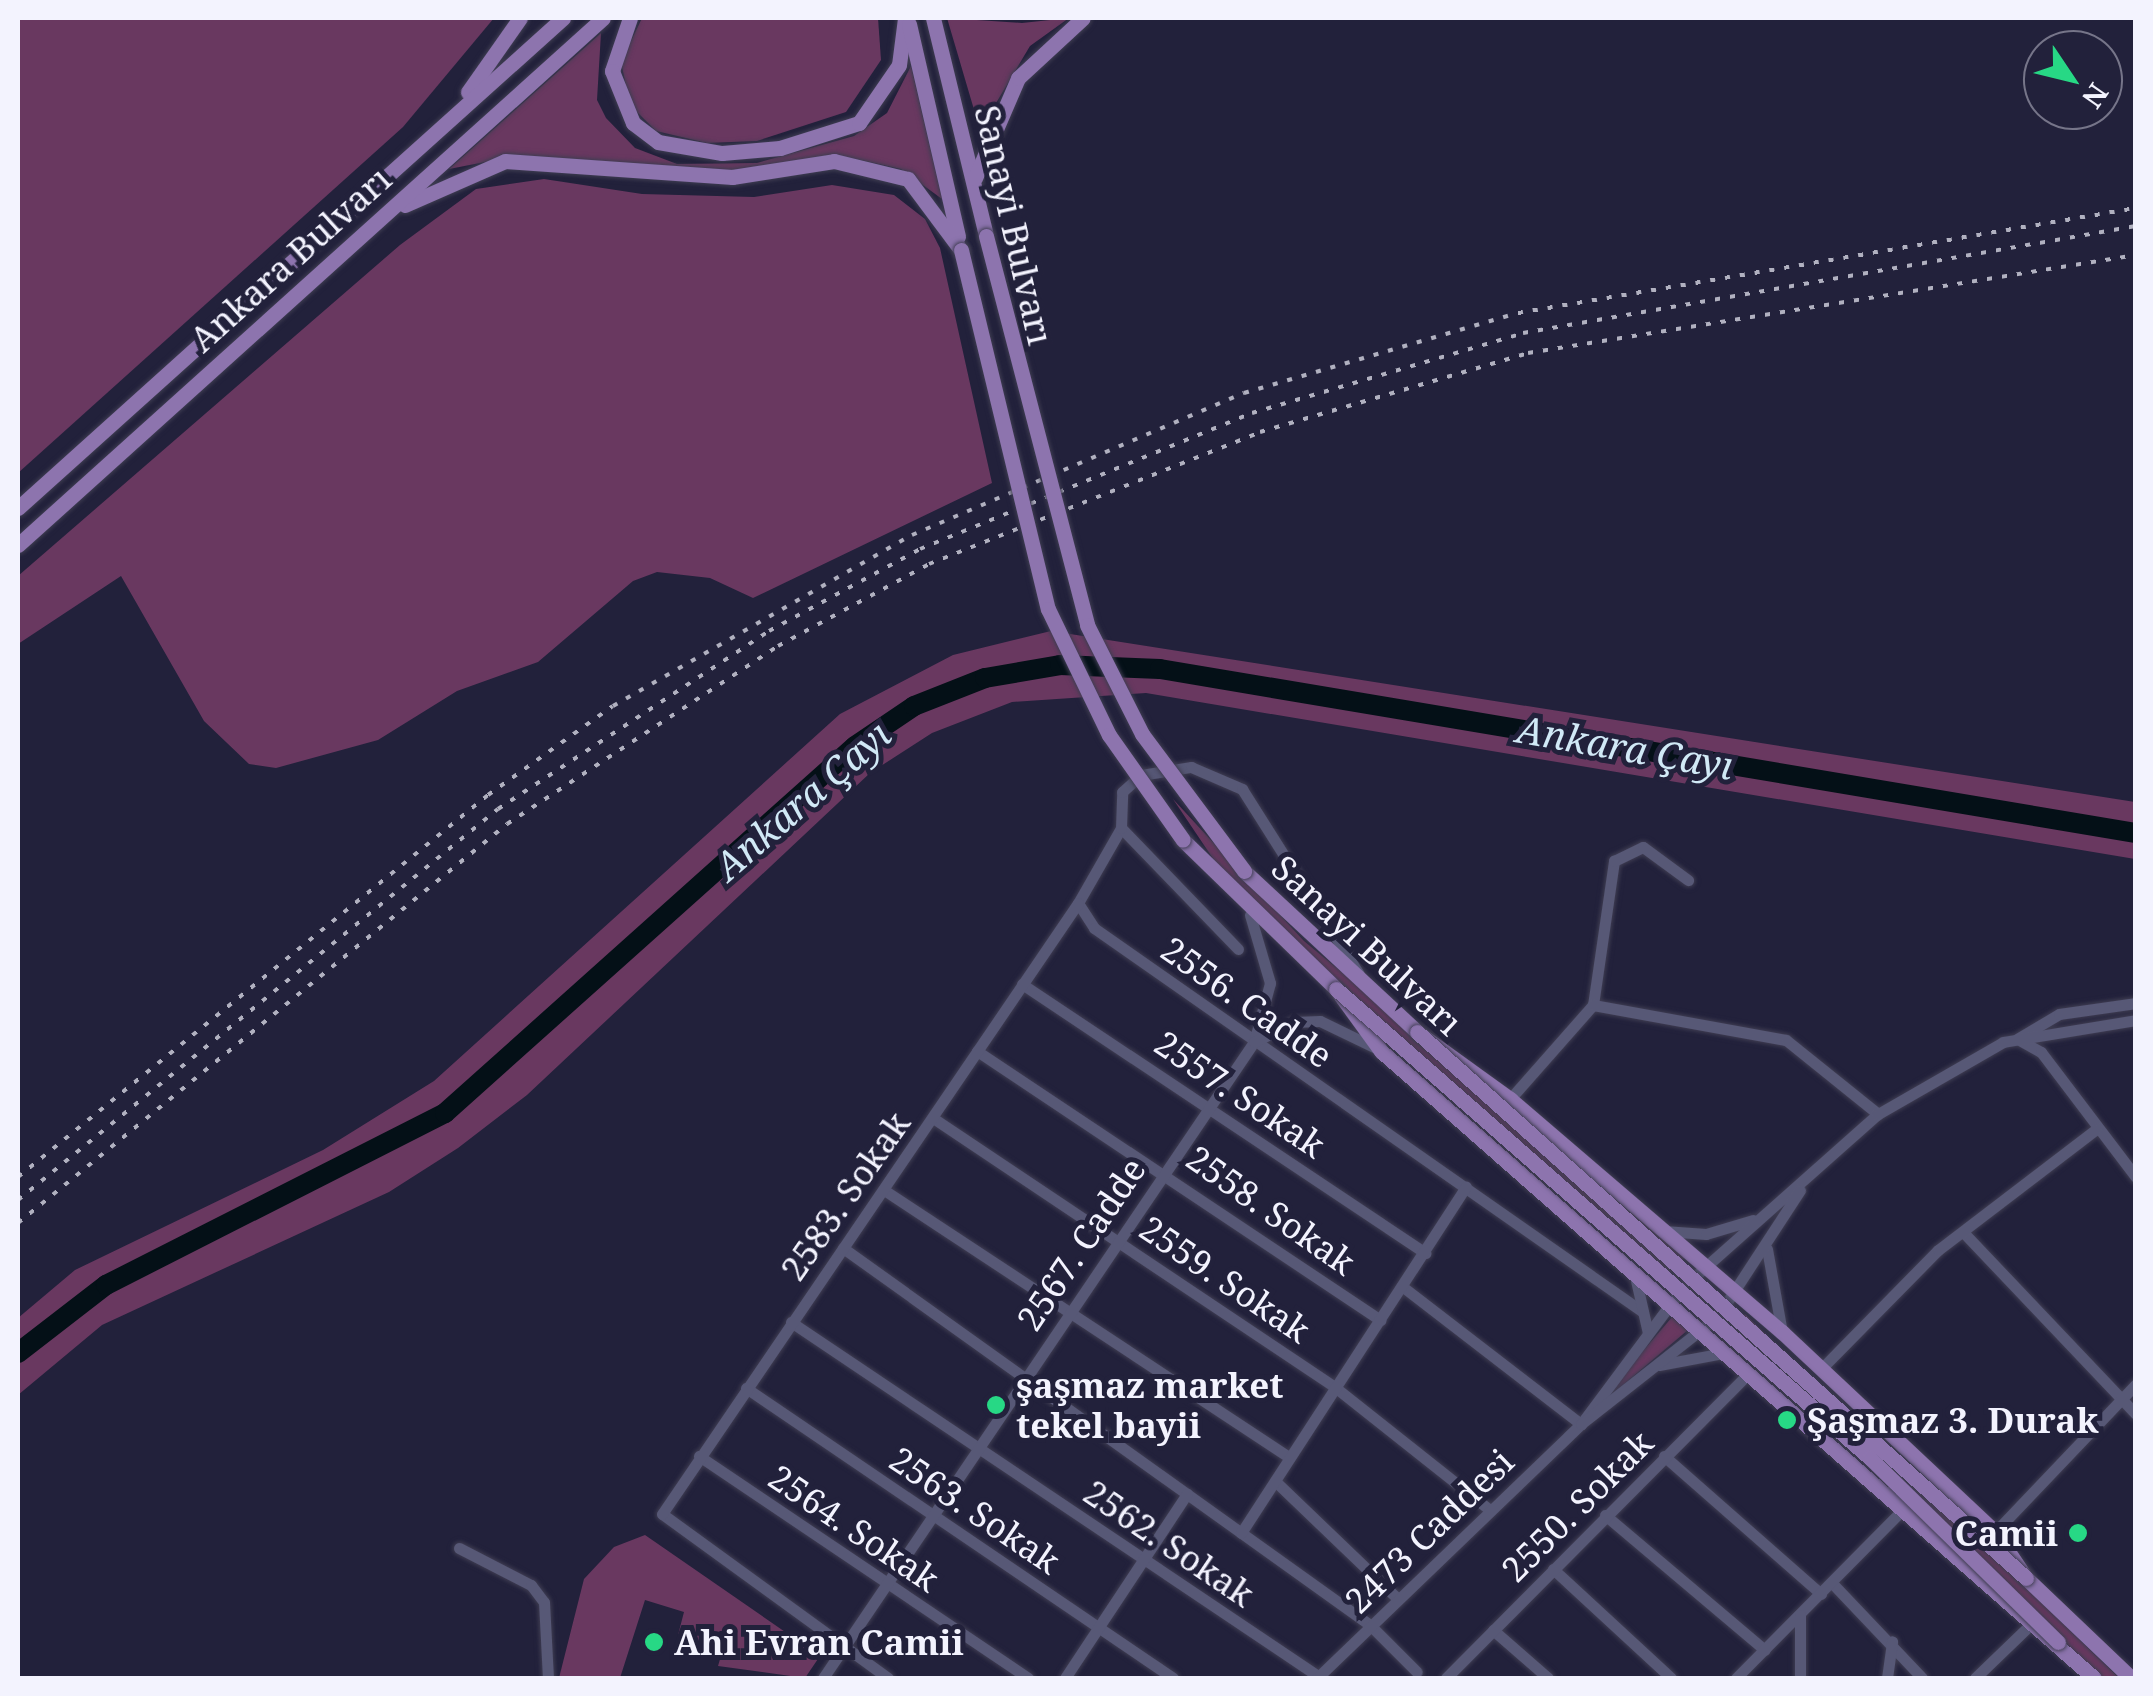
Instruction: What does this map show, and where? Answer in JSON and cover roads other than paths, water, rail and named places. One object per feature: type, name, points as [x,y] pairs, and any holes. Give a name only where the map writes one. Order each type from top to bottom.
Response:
[{"type":"main road","points":[[446,121],[520,18]]},
{"type":"main road","name":"Ankara Bulvarı","points":[[18,508],[563,18]]},
{"type":"main road","name":"Ankara Bulvarı","points":[[18,545],[602,18]]},
{"type":"main road","points":[[630,18],[612,71],[633,123],[658,142],[722,153],[780,148],[859,123],[900,65],[906,18]]},
{"type":"main road","name":"Sanayi Bulvarı","points":[[906,18],[1048,610],[1109,736],[1183,840],[1250,915],[1870,1458],[2094,1678]]},
{"type":"main road","name":"Sanayi Bulvarı","points":[[933,18],[1087,626],[1142,734],[1244,871],[2132,1678]]},
{"type":"main road","points":[[974,182],[1018,78],[1083,18]]},
{"type":"main road","points":[[384,216],[505,161],[732,177],[834,162],[908,179],[961,250]]},
{"type":"main road","points":[[1336,990],[1381,1051],[1749,1373],[2027,1628],[2058,1642]]},
{"type":"main road","points":[[1417,1032],[1510,1098],[1784,1334],[1994,1532],[2026,1578]]},
{"type":"main road","points":[[1632,1273],[1662,1260],[1661,1228]]},
{"type":"main road","points":[[1749,1373],[1752,1345],[1784,1334]]},
{"type":"street","points":[[1078,903],[1121,828],[1122,792],[1154,769],[1191,767],[1230,780],[1283,845],[1363,982]]},
{"type":"street","points":[[1121,828],[1238,950]]},
{"type":"street","points":[[1510,1098],[1593,1005],[1614,861],[1643,847],[1688,880]]},
{"type":"street","name":"2583. Sokak","points":[[844,1648],[662,1522],[700,1456],[790,1322],[1078,903]]},
{"type":"street","name":"2556. Cadde","points":[[1078,903],[1094,928],[1643,1312]]},
{"type":"street","points":[[1250,915],[1270,983],[1254,1042]]},
{"type":"street","name":"2557. Sokak","points":[[1022,984],[1426,1253]]},
{"type":"street","name":"2473 Caddesi","points":[[1581,1424],[1669,1304],[1705,1266],[1802,1186],[1878,1114],[2059,1014],[2136,1002]]},
{"type":"street","points":[[1593,1005],[1786,1040],[1878,1114]]},
{"type":"street","name":"2473 Caddesi","points":[[2017,1039],[2136,1020]]},
{"type":"street","points":[[1254,1042],[1294,1022],[1320,1022],[1381,1051]]},
{"type":"street","points":[[2017,1039],[2041,1052],[2136,1178]]},
{"type":"street","name":"2567. Cadde","points":[[823,1678],[1254,1042]]},
{"type":"street","name":"2558. Sokak","points":[[978,1051],[1164,1170],[1381,1320]]},
{"type":"street","name":"2559. Sokak","points":[[933,1118],[1336,1388],[1490,1510]]},
{"type":"street","points":[[1821,1369],[1963,1232],[2096,1129]]},
{"type":"street","name":"2473 Caddesi","points":[[1318,1677],[1581,1424],[1699,1331],[1737,1293],[1802,1186]]},
{"type":"street","points":[[1241,1533],[1466,1187]]},
{"type":"street","points":[[884,1190],[1290,1458]]},
{"type":"street","points":[[1661,1228],[1706,1234],[1762,1217]]},
{"type":"street","points":[[1963,1232],[2136,1414]]},
{"type":"street","points":[[1768,1246],[1784,1334]]},
{"type":"street","points":[[843,1248],[1370,1625],[1417,1672]]},
{"type":"street","points":[[1632,1273],[1648,1332]]},
{"type":"street","points":[[1403,1287],[1581,1424]]},
{"type":"street","name":"2562. Sokak","points":[[790,1322],[1318,1677]]},
{"type":"street","points":[[1655,1366],[1723,1353]]},
{"type":"street","name":"2550. Sokak","points":[[1446,1678],[1749,1373]]},
{"type":"street","points":[[1994,1532],[2118,1395],[2136,1384]]},
{"type":"street","name":"2563. Sokak","points":[[746,1388],[1173,1678]]},
{"type":"street","name":"2564. Sokak","points":[[700,1456],[1028,1678]]},
{"type":"street","points":[[1664,1456],[1821,1594]]},
{"type":"street","points":[[1275,1481],[1397,1598]]},
{"type":"street","points":[[1065,1678],[1187,1494]]},
{"type":"street","points":[[1736,1678],[1902,1510]]},
{"type":"street","points":[[1606,1515],[1765,1650]]},
{"type":"street","points":[[459,1548],[531,1585],[544,1602],[548,1678]]},
{"type":"street","points":[[1552,1569],[1671,1678]]},
{"type":"street","points":[[1832,1583],[1922,1678]]},
{"type":"street","points":[[1800,1615],[1800,1678]]},
{"type":"street","points":[[1974,1678],[2027,1628]]},
{"type":"street","points":[[1493,1630],[1548,1678]]},
{"type":"street","points":[[1887,1678],[1892,1642]]},
{"type":"street","points":[[844,1648],[888,1678]]},
{"type":"waterway","name":"Ankara Çayı","points":[[18,1353],[106,1285],[445,1113],[855,746],[914,706],[985,678],[1060,665],[1160,669],[2136,833]]},
{"type":"railway","points":[[18,1177],[488,795],[613,706],[912,535],[1244,393],[1518,313],[2136,208]]},
{"type":"railway","points":[[18,1200],[498,809],[769,631],[920,549],[1252,413],[1523,333],[2136,226]]},
{"type":"railway","points":[[18,1223],[507,824],[778,646],[929,564],[1260,432],[1528,353],[2136,255]]},
{"type":"place","name":"şaşmaz market tekel bayii","points":[[996,1405]]},
{"type":"place","name":"Şaşmaz 3. Durak","points":[[1787,1420]]},
{"type":"place","name":"Camii","points":[[2078,1533]]},
{"type":"place","name":"Ahi Evran Camii","points":[[654,1642]]}]
